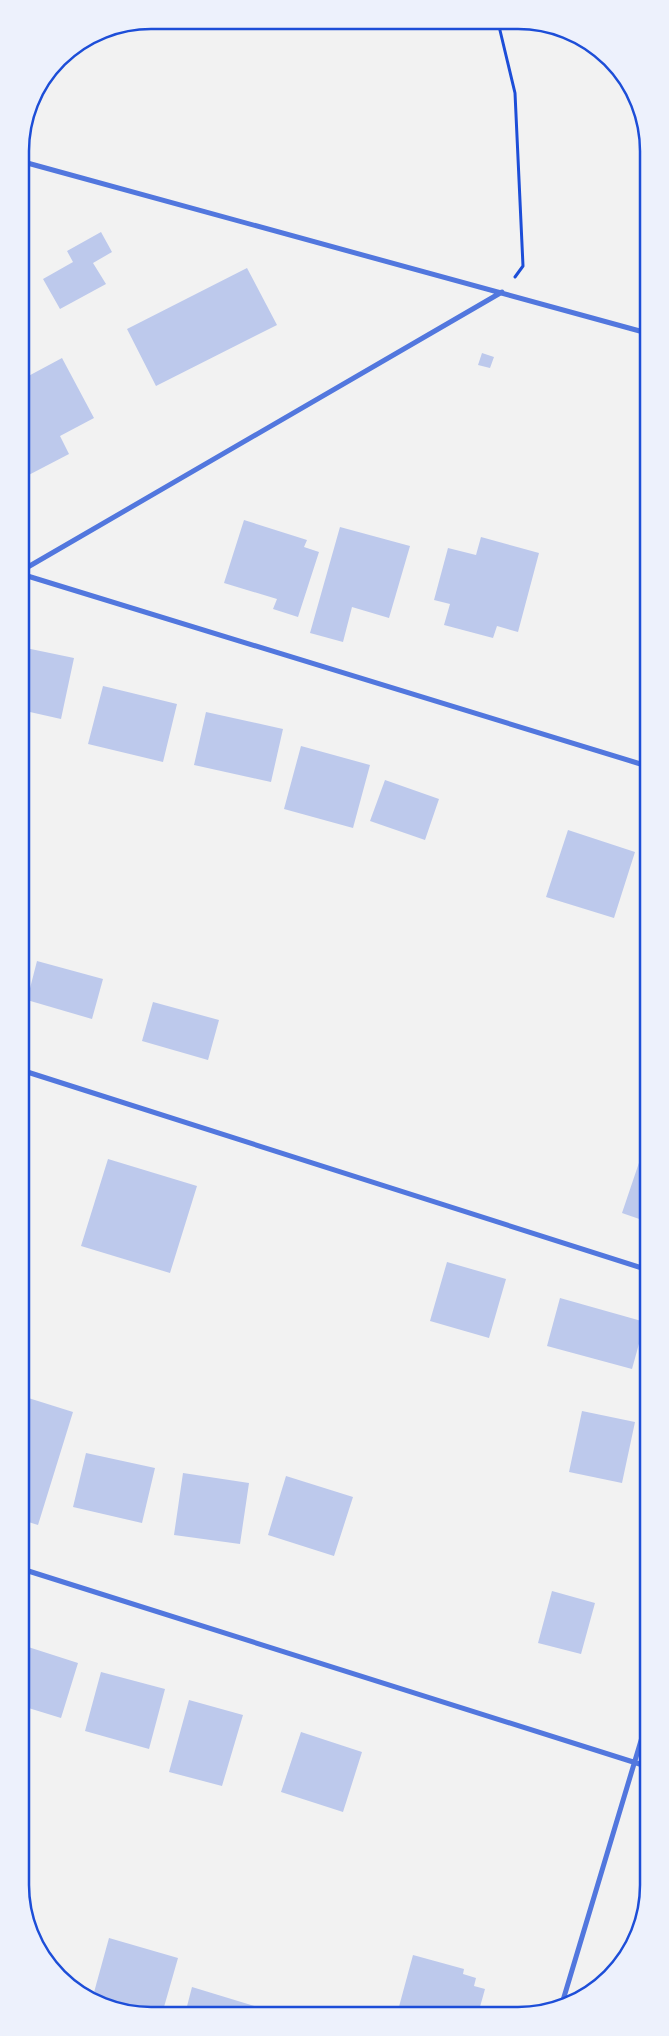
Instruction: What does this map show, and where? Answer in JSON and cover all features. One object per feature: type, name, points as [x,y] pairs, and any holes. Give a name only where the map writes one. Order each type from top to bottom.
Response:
[{"type":"street","points":[[29,164],[640,331]]},
{"type":"street","points":[[29,568],[502,292]]},
{"type":"street","points":[[29,575],[640,764]]},
{"type":"street","points":[[29,1072],[640,1267]]},
{"type":"street","points":[[29,1571],[640,1764]]},
{"type":"street","points":[[564,1999],[640,1741]]},
{"type":"path","points":[[500,29],[515,93],[523,266],[502,292]]},
{"type":"building","points":[[101,232],[112,252],[93,263],[106,284],[60,309],[43,279],[73,262],[67,251]]},
{"type":"building","points":[[247,268],[277,325],[156,386],[127,329]]},
{"type":"building","points":[[482,353],[494,357],[490,368],[478,365]]},
{"type":"building","points":[[62,358],[94,418],[60,436],[69,454],[29,475],[29,376]]},
{"type":"building","points":[[244,520],[307,540],[304,547],[319,552],[298,617],[273,609],[277,599],[224,583]]},
{"type":"building","points":[[340,527],[410,546],[389,618],[352,607],[343,642],[310,633]]},
{"type":"building","points":[[481,537],[539,553],[518,632],[497,626],[493,638],[444,625],[450,604],[434,600],[448,548],[476,555]]},
{"type":"building","points":[[29,649],[74,658],[61,719],[29,712]]},
{"type":"building","points":[[103,686],[177,704],[163,762],[88,744]]},
{"type":"building","points":[[206,712],[283,729],[271,782],[194,765]]},
{"type":"building","points":[[301,746],[370,765],[353,828],[284,809]]},
{"type":"building","points":[[385,780],[439,799],[425,840],[370,821]]},
{"type":"building","points":[[568,830],[635,852],[614,918],[546,897]]},
{"type":"building","points":[[37,961],[103,979],[92,1019],[29,1001],[29,992]]},
{"type":"building","points":[[153,1002],[219,1020],[208,1060],[142,1041]]},
{"type":"building","points":[[108,1159],[197,1186],[170,1273],[81,1246]]},
{"type":"building","points":[[640,1160],[640,1219],[622,1213]]},
{"type":"building","points":[[447,1262],[506,1279],[489,1338],[430,1321]]},
{"type":"building","points":[[560,1298],[640,1321],[640,1340],[632,1369],[547,1346]]},
{"type":"building","points":[[29,1398],[73,1412],[38,1525],[29,1522]]},
{"type":"building","points":[[582,1411],[635,1422],[622,1483],[569,1472]]},
{"type":"building","points":[[86,1453],[155,1468],[142,1523],[73,1507]]},
{"type":"building","points":[[183,1473],[249,1483],[240,1544],[174,1535]]},
{"type":"building","points":[[286,1476],[353,1497],[334,1556],[268,1535]]},
{"type":"building","points":[[552,1591],[595,1603],[581,1654],[538,1643]]},
{"type":"building","points":[[29,1647],[78,1663],[61,1718],[29,1708]]},
{"type":"building","points":[[101,1672],[165,1689],[149,1749],[85,1731]]},
{"type":"building","points":[[189,1700],[243,1715],[222,1786],[169,1772]]},
{"type":"building","points":[[301,1732],[362,1752],[343,1812],[281,1792]]},
{"type":"building","points":[[109,1938],[178,1958],[164,2007],[127,2005],[94,1993]]},
{"type":"building","points":[[413,1955],[464,1969],[463,1974],[476,1978],[474,1986],[485,1989],[480,2007],[399,2007]]},
{"type":"building","points":[[192,1987],[258,2007],[187,2007]]}]
